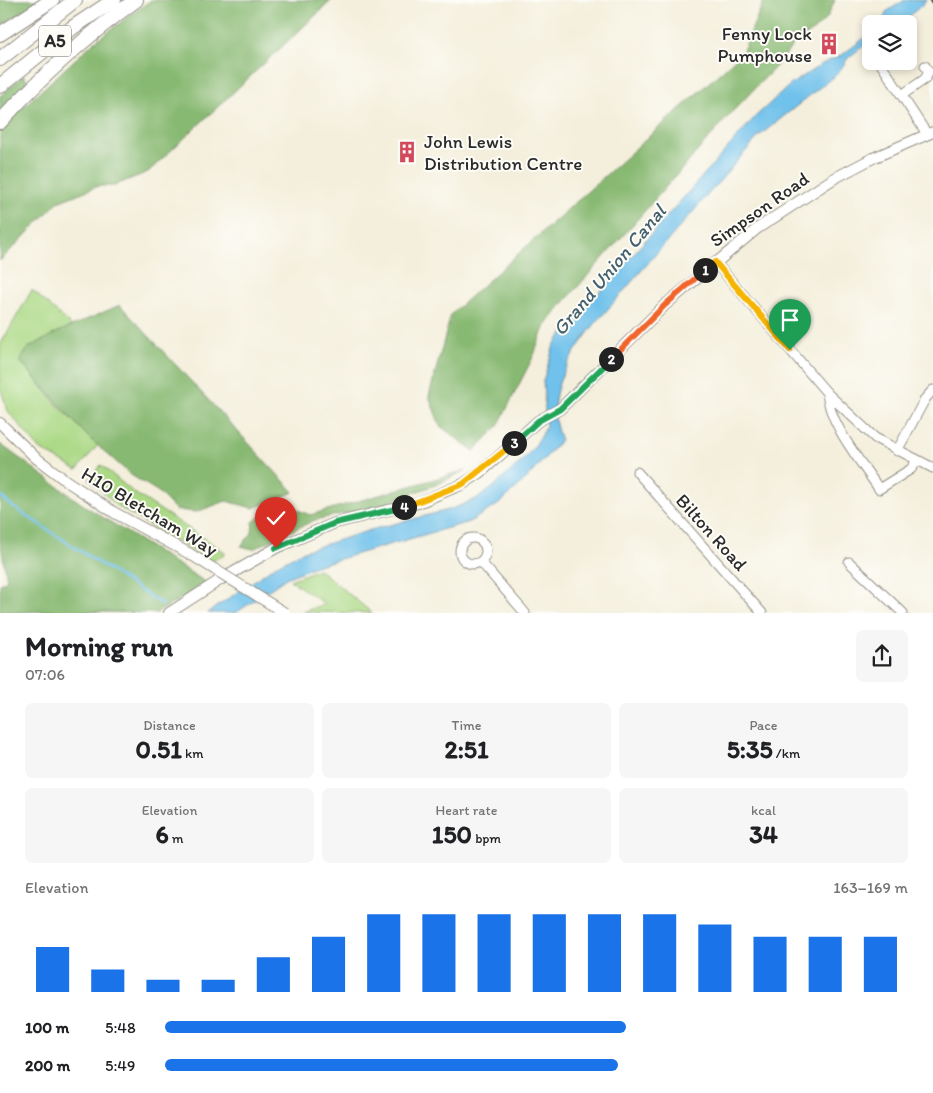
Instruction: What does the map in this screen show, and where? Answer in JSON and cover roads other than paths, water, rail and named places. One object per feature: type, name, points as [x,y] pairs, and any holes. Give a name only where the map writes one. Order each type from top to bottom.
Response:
[{"type":"highway","points":[[0,34],[52,0]]},
{"type":"highway","name":"A5","points":[[0,59],[75,0]]},
{"type":"highway","name":"A5","points":[[0,86],[58,38],[114,0]]},
{"type":"highway","points":[[0,122],[32,88],[74,49],[136,0]]},
{"type":"street","points":[[902,94],[925,79],[929,72],[925,66]]},
{"type":"street","points":[[885,70],[930,133]]},
{"type":"street","name":"Simpson Road","points":[[169,613],[220,580],[276,548],[335,523],[418,503],[463,484],[480,473],[538,421],[560,409],[665,305],[758,228],[825,184],[873,158],[930,133]]},
{"type":"street","points":[[715,262],[827,393],[875,438],[933,468]]},
{"type":"street","points":[[897,451],[925,399],[933,390]]},
{"type":"street","points":[[827,393],[828,405],[850,446],[879,489],[911,469],[917,460]]},
{"type":"street","name":"H10 Bletcham Way","points":[[0,415],[3,425],[35,457],[65,480],[115,513],[190,554],[285,613]]},
{"type":"street","name":"Bilton Road","points":[[637,472],[762,613]]},
{"type":"street","points":[[481,562],[525,613]]},
{"type":"street","points":[[849,562],[903,613]]},
{"type":"water","points":[[905,0],[927,0],[911,15],[885,15],[886,12]]},
{"type":"water","points":[[862,40],[862,47],[848,58],[838,73],[759,136],[594,325],[567,365],[556,393],[554,408],[561,440],[528,477],[499,504],[469,522],[315,566],[286,578],[236,613],[208,613],[275,566],[304,551],[374,529],[452,509],[478,498],[491,489],[523,460],[535,446],[546,427],[543,381],[554,345],[564,332],[756,116],[790,85],[822,64],[842,55]]},
{"type":"waterway","points":[[0,496],[13,507],[163,605]]},
{"type":"railway","points":[[930,0],[933,5]]},
{"type":"place","name":"Fenny Lock Pumphouse","points":[[829,44]]},
{"type":"place","name":"John Lewis Distribution Centre","points":[[407,152]]},
{"type":"water label","name":"Grand Union Canal","points":[[609,270]]}]
